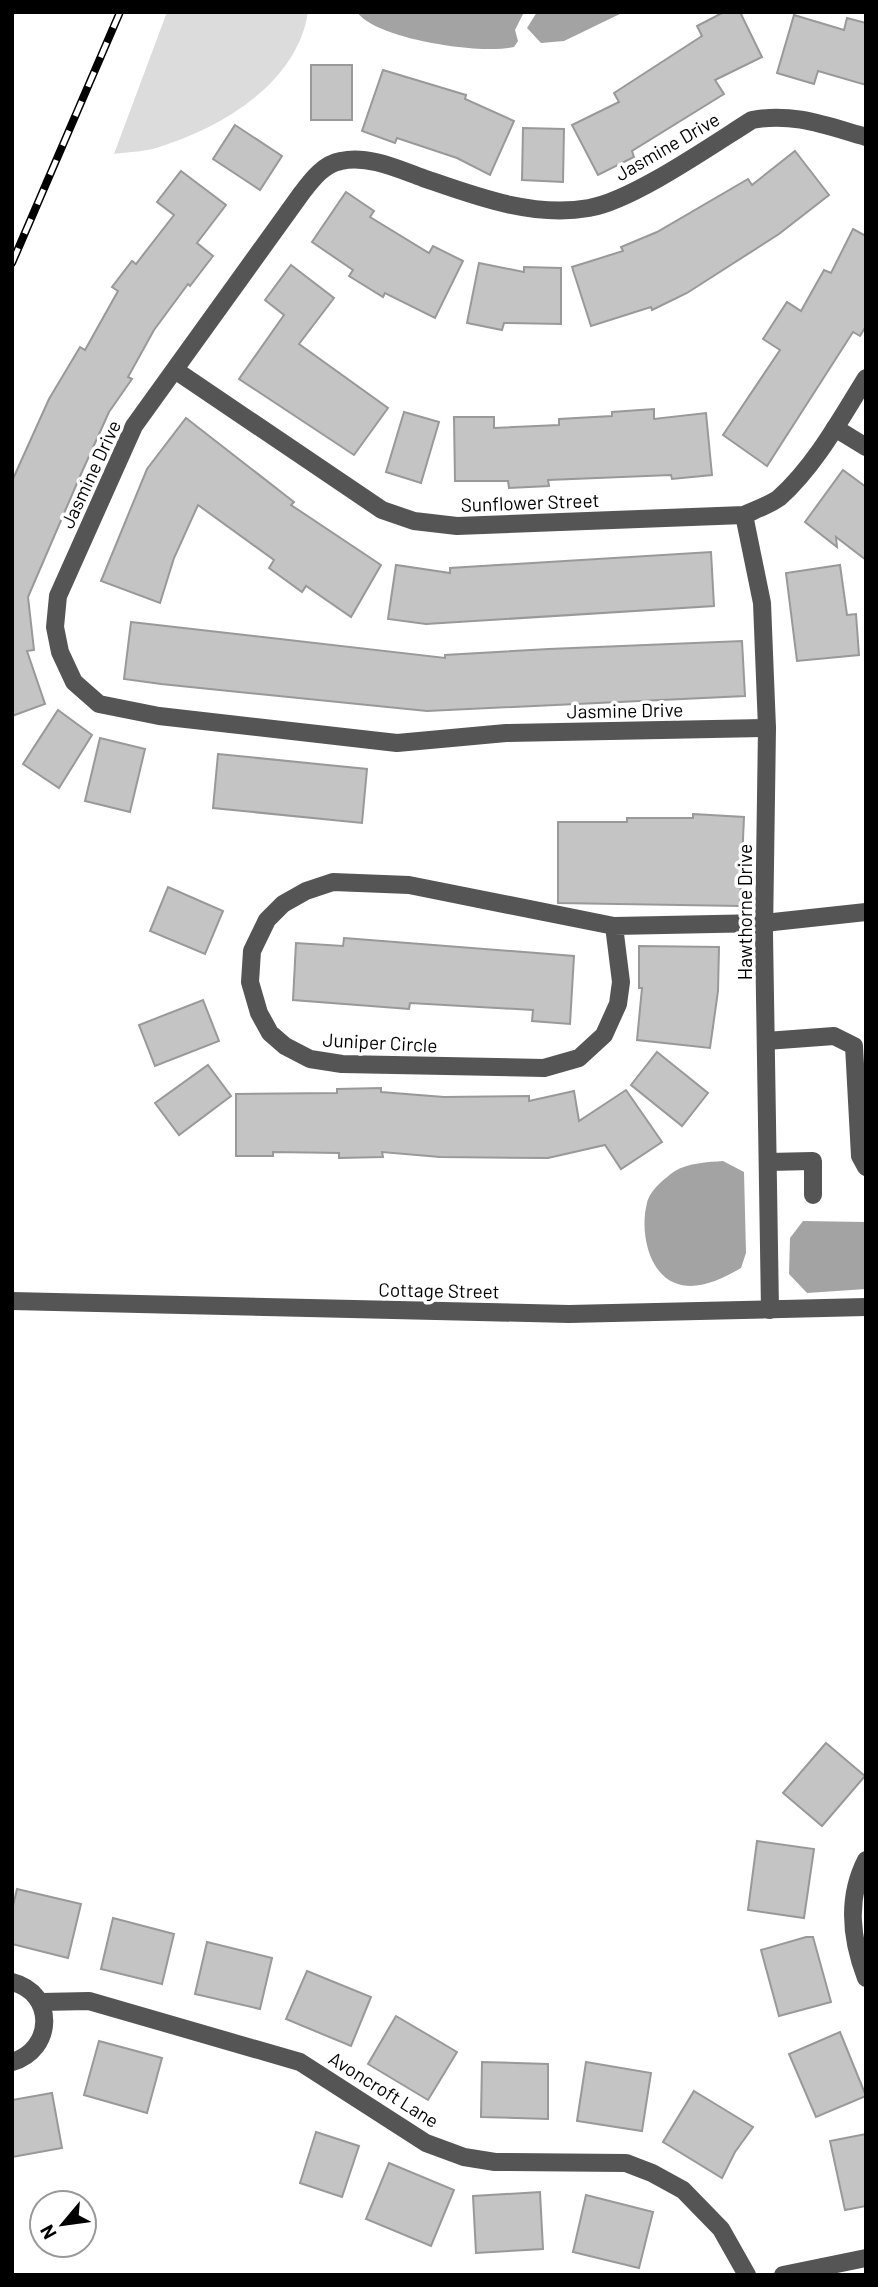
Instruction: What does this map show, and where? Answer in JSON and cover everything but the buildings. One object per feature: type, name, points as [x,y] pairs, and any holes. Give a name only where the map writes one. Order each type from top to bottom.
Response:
[{"type":"street","name":"Jasmine Drive","points":[[767,727],[506,733],[397,743],[159,716],[99,704],[74,682],[60,652],[55,627],[58,596],[134,426],[301,194],[318,173],[338,161],[359,159],[387,166],[490,201],[544,209],[589,208],[626,195],[752,120],[774,116],[796,117],[866,137]]},
{"type":"street","name":"Sunflower Street","points":[[175,370],[382,510],[414,521],[457,526],[744,515],[777,499],[835,428],[866,378]]},
{"type":"street","points":[[835,428],[866,447]]},
{"type":"street","name":"Hawthorne Drive","points":[[744,515],[762,603],[767,727],[764,923],[771,1310]]},
{"type":"street","name":"Juniper Circle","points":[[614,926],[621,982],[618,1004],[604,1035],[579,1058],[544,1068],[342,1064],[310,1059],[285,1046],[270,1033],[259,1013],[250,982],[252,951],[267,920],[283,904],[306,891],[333,882],[409,884],[614,926],[764,923],[866,912]]},
{"type":"street","points":[[766,1041],[834,1037],[854,1046],[860,1156],[866,1167]]},
{"type":"street","points":[[768,1162],[813,1161],[813,1195]]},
{"type":"street","name":"Cottage Street","points":[[12,1301],[569,1314],[771,1310],[865,1312]]},
{"type":"street","points":[[866,1860],[852,1901],[855,1948],[866,1978]]},
{"type":"street","points":[[12,1983],[32,1992],[41,2002],[45,2028],[33,2051],[12,2062]]},
{"type":"street","name":"Avoncroft Lane","points":[[41,2002],[89,2001],[300,2062],[426,2143],[464,2157],[495,2162],[626,2163],[639,2168],[683,2190],[704,2210],[721,2229],[747,2275]]},
{"type":"street","points":[[783,2275],[866,2258]]},
{"type":"shaded area","points":[[167,12],[308,12],[301,38],[289,61],[252,100],[230,115],[181,139],[151,149],[114,154]]},
{"type":"shaded area","points":[[357,12],[524,12],[515,30],[518,41],[514,47],[478,49],[406,37],[368,22]]},
{"type":"shaded area","points":[[537,12],[624,12],[564,41],[541,43],[527,28]]},
{"type":"shaded area","points":[[723,1161],[744,1172],[746,1253],[741,1268],[701,1285],[675,1283],[658,1270],[648,1249],[644,1225],[649,1198],[663,1181],[680,1168]]},
{"type":"shaded area","points":[[803,1221],[866,1222],[866,1289],[807,1293],[789,1274],[790,1238]]},
{"type":"railway","points":[[12,263],[120,12]]}]
